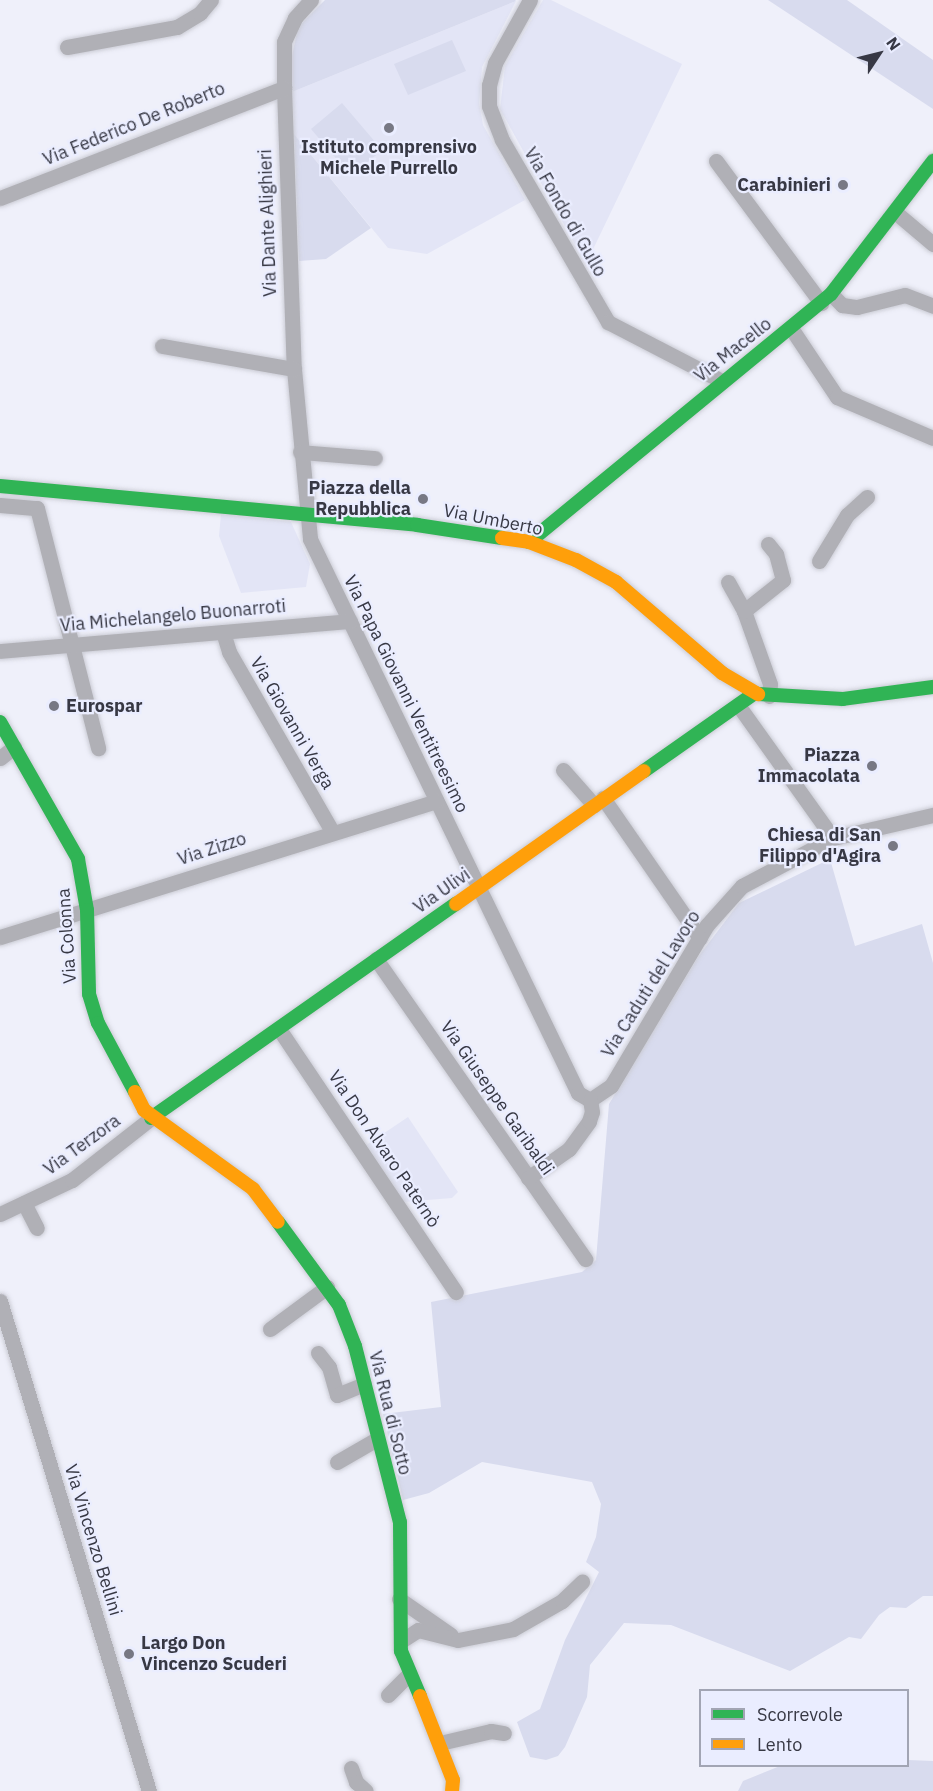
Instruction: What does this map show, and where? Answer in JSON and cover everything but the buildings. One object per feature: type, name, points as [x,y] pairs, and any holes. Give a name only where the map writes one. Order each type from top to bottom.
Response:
[{"type":"street","points":[[67,46],[177,27],[200,13],[211,0]]},
{"type":"street","name":"Via Dante Alighieri","points":[[300,452],[294,369],[284,42],[295,18],[311,0]]},
{"type":"street","name":"Via Fondo di Gullo","points":[[529,1],[495,63],[489,85],[489,106],[502,140],[608,322],[722,381]]},
{"type":"street","name":"Via Federico De Roberto","points":[[0,198],[284,88]]},
{"type":"street","points":[[716,161],[826,299],[842,305],[857,307],[905,295],[933,306]]},
{"type":"street","name":"Via Macello","points":[[529,542],[722,381],[826,299],[933,161]]},
{"type":"street","points":[[895,212],[933,244]]},
{"type":"street","points":[[791,328],[837,396],[933,438]]},
{"type":"street","points":[[162,346],[294,369]]},
{"type":"street","points":[[300,452],[375,458]]},
{"type":"street","name":"Via Papa Giovanni Ventitreesimo","points":[[300,452],[305,516],[310,539],[578,1093],[590,1100]]},
{"type":"street","name":"Via Umberto","points":[[0,486],[417,525],[529,542],[576,560],[616,582],[722,673],[762,695],[858,698],[933,687]]},
{"type":"street","points":[[819,561],[847,515],[867,497]]},
{"type":"street","points":[[0,505],[37,508],[98,748]]},
{"type":"street","points":[[744,611],[783,580],[779,563],[768,544]]},
{"type":"street","points":[[728,582],[744,611],[770,684],[762,695]]},
{"type":"street","name":"Via Michelangelo Buonarroti","points":[[0,651],[350,621]]},
{"type":"street","name":"Via Giovanni Verga","points":[[223,632],[229,652],[332,831]]},
{"type":"street","name":"Via Ulivi","points":[[151,1118],[738,705],[762,695]]},
{"type":"street","points":[[738,705],[833,838],[933,815]]},
{"type":"street","name":"Via Colonna","points":[[0,722],[78,859],[87,910],[89,994],[98,1023],[151,1118]]},
{"type":"street","points":[[0,758],[14,747]]},
{"type":"street","points":[[562,770],[598,802],[700,938]]},
{"type":"street","name":"Via Zizzo","points":[[0,937],[332,831],[436,801]]},
{"type":"street","name":"Via Caduti del Lavoro","points":[[590,1100],[611,1086],[700,938],[742,886],[833,838]]},
{"type":"street","name":"Via Giuseppe Garibaldi","points":[[376,959],[585,1259]]},
{"type":"street","name":"Via Don Alvaro Paternò","points":[[279,1029],[456,1292]]},
{"type":"street","points":[[528,1178],[569,1149],[589,1121],[592,1112],[590,1100]]},
{"type":"street","name":"Via Terzora","points":[[0,1214],[72,1180],[151,1118]]},
{"type":"street","name":"Via Rua di Sotto","points":[[151,1118],[253,1189],[339,1305],[355,1346],[376,1439],[400,1522],[401,1641],[409,1674],[440,1743],[453,1780],[452,1791]]},
{"type":"street","points":[[24,1203],[37,1228]]},
{"type":"street","points":[[270,1329],[327,1287]]},
{"type":"street","name":"Via Vincenzo Bellini","points":[[0,1301],[149,1791]]},
{"type":"street","points":[[318,1353],[329,1366],[337,1395],[364,1384]]},
{"type":"street","points":[[337,1462],[376,1439]]},
{"type":"street","points":[[401,1641],[418,1630],[458,1640],[513,1629],[562,1601],[582,1582]]},
{"type":"street","points":[[399,1599],[458,1640]]},
{"type":"street","points":[[388,1695],[409,1674]]},
{"type":"street","points":[[440,1743],[491,1731],[504,1733]]},
{"type":"street","points":[[351,1768],[356,1782],[366,1791]]},
{"type":"shaded area","points":[[325,0],[516,1],[292,92],[292,56],[298,27]]},
{"type":"shaded area","points":[[543,0],[551,0],[682,64],[586,264],[500,109],[505,66]]},
{"type":"shaded area","points":[[768,0],[847,0],[933,60],[933,109]]},
{"type":"shaded area","name":"Istituto comprensivo Michele Purrello","points":[[516,1],[482,67],[479,103],[483,125],[525,200],[427,254],[388,248],[294,134],[292,92]]},
{"type":"shaded area","points":[[452,40],[466,71],[408,95],[394,64]]},
{"type":"shaded area","points":[[342,103],[382,150],[351,176],[311,129]]},
{"type":"shaded area","points":[[294,134],[371,228],[326,259],[299,261]]},
{"type":"shaded area","points":[[221,514],[291,522],[310,564],[306,587],[241,593],[219,536]]},
{"type":"shaded area","points":[[830,859],[855,946],[922,924],[933,963],[933,1596],[923,1596],[906,1608],[890,1607],[879,1615],[861,1639],[849,1637],[790,1671],[671,1625],[624,1623],[590,1665],[587,1697],[565,1747],[558,1756],[546,1760],[530,1757],[517,1722],[540,1709],[565,1640],[599,1572],[586,1562],[596,1537],[601,1504],[592,1482],[482,1462],[429,1493],[403,1500],[383,1414],[441,1407],[431,1302],[582,1272],[596,1260],[609,1104],[698,957],[739,903]]},
{"type":"shaded area","points":[[408,1117],[458,1192],[452,1198],[403,1202],[365,1146]]},
{"type":"shaded area","points":[[909,1760],[933,1761],[933,1791],[738,1791],[743,1781],[778,1767],[909,1767]]},
{"type":"traffic: fast","points":[[529,542],[831,294],[933,161]]},
{"type":"traffic: fast","points":[[0,486],[417,525],[502,538]]},
{"type":"traffic: fast","points":[[758,694],[843,699],[933,687]]},
{"type":"traffic: fast","points":[[644,771],[755,693]]},
{"type":"traffic: fast","points":[[0,722],[78,859],[87,910],[89,994],[98,1023],[135,1092]]},
{"type":"traffic: fast","points":[[151,1118],[456,904]]},
{"type":"traffic: fast","points":[[278,1222],[339,1305],[355,1346],[400,1522],[401,1651],[420,1696]]},
{"type":"traffic: slow","points":[[502,538],[529,542],[576,560],[616,582],[722,673],[758,694]]},
{"type":"traffic: slow","points":[[456,904],[644,771]]},
{"type":"traffic: slow","points":[[135,1092],[144,1110],[253,1189],[278,1222]]},
{"type":"traffic: slow","points":[[420,1696],[453,1780],[452,1791]]},
{"type":"place","name":"Istituto comprensivo Michele Purrello","points":[[389,128]]},
{"type":"place","name":"Carabinieri","points":[[843,185]]},
{"type":"place","name":"Piazza della Repubblica","points":[[423,499]]},
{"type":"place","name":"Eurospar","points":[[54,706]]},
{"type":"place","name":"Piazza Immacolata","points":[[872,766]]},
{"type":"place","name":"Chiesa di San Filippo d'Agira","points":[[893,846]]},
{"type":"place","name":"Largo Don Vincenzo Scuderi","points":[[129,1654]]}]
